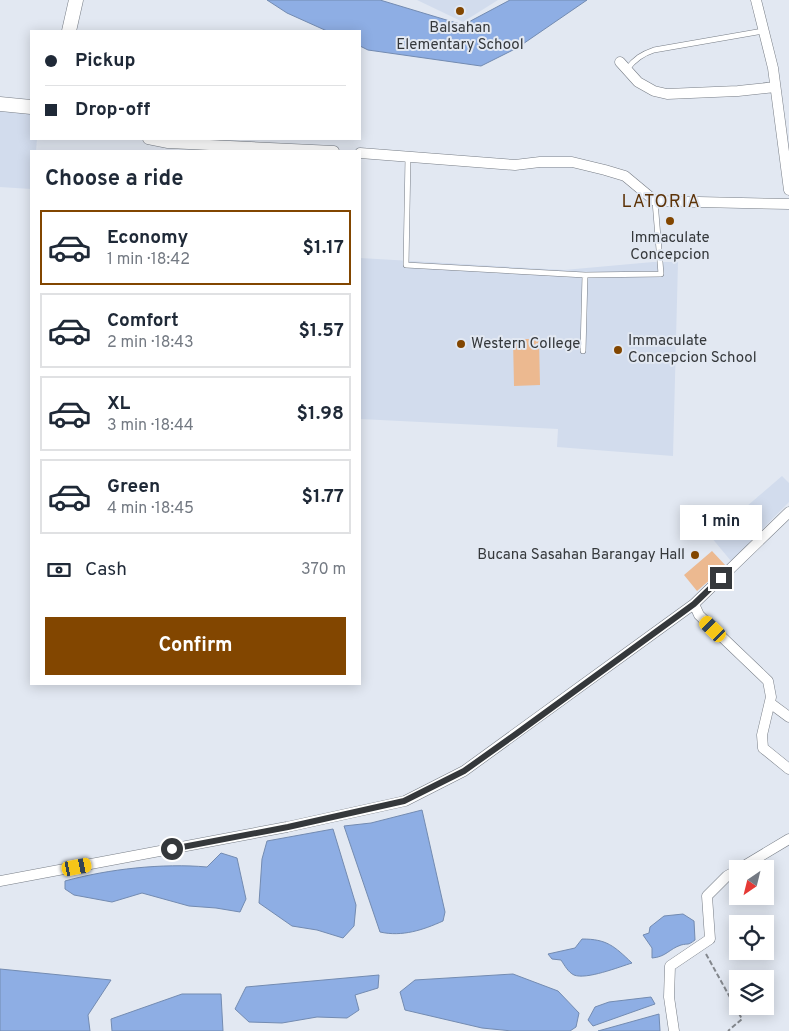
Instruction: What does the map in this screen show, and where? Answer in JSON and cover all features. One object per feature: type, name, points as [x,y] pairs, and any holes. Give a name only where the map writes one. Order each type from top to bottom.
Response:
[{"type":"street","points":[[69,30],[76,0]]},
{"type":"street","points":[[756,0],[773,68],[785,136],[789,190]]},
{"type":"street","points":[[623,66],[638,82],[654,91],[667,94],[728,92],[775,87]]},
{"type":"street","points":[[0,104],[30,106]]},
{"type":"street","points":[[152,140],[168,144],[286,150]]},
{"type":"street","points":[[361,153],[515,165],[540,162],[572,162],[625,176],[655,201],[789,204]]},
{"type":"street","points":[[0,881],[288,827],[404,801],[464,771],[694,604],[789,512]]},
{"type":"street","points":[[694,604],[699,615],[768,682],[772,697],[762,735],[763,748],[789,769]]},
{"type":"street","points":[[770,703],[789,717]]},
{"type":"street","points":[[753,860],[789,839]]},
{"type":"street","points":[[674,1031],[669,997],[670,966],[710,939],[707,896],[729,875]]},
{"type":"lane","points":[[623,66],[644,53],[654,50],[763,31]]},
{"type":"lane","points":[[408,156],[406,265],[585,275],[661,274],[655,201]]},
{"type":"lane","points":[[584,351],[585,275]]},
{"type":"path","points":[[701,945],[742,1019],[728,1031]]},
{"type":"shaded area","name":"Balsahan Elementary School","points":[[417,0],[498,0],[463,22]]},
{"type":"shaded area","points":[[0,109],[30,111],[30,140],[37,140],[36,150],[30,150],[30,189],[0,187]]},
{"type":"shaded area","points":[[361,258],[564,270],[653,262],[678,262],[673,456],[557,447],[558,429],[361,419]]},
{"type":"shaded area","points":[[513,339],[539,339],[540,385],[514,386]]},
{"type":"shaded area","points":[[782,476],[789,483],[789,502],[731,561],[711,537]]},
{"type":"shaded area","points":[[712,551],[726,566],[697,591],[684,575]]},
{"type":"water","points":[[267,0],[380,0],[463,25],[510,0],[587,0],[517,48],[481,66],[368,50],[361,46],[361,30],[325,30],[287,13]]},
{"type":"water","points":[[422,810],[445,912],[443,921],[412,932],[396,934],[380,932],[344,826],[371,823]]},
{"type":"water","points":[[333,829],[356,905],[354,926],[343,938],[317,930],[292,926],[259,903],[262,859],[267,841]]},
{"type":"water","points":[[221,853],[237,858],[246,899],[240,912],[189,906],[142,893],[112,902],[74,895],[65,889],[65,881],[117,870],[172,866],[207,867]]},
{"type":"water","points":[[683,914],[694,921],[695,940],[661,956],[652,958],[652,948],[643,935],[649,933],[650,927],[664,916]]},
{"type":"water","points":[[582,939],[604,942],[620,952],[632,963],[603,972],[579,976],[570,972],[561,960],[552,959],[548,954],[575,948]]},
{"type":"water","points":[[0,969],[111,980],[88,1015],[90,1031],[0,1031]]},
{"type":"water","points":[[513,974],[558,991],[579,1013],[576,1027],[570,1031],[512,1031],[482,1028],[405,1010],[400,992],[415,980]]},
{"type":"water","points":[[379,975],[378,988],[355,995],[359,1010],[347,1018],[317,1017],[282,1023],[249,1022],[235,1009],[246,987]]},
{"type":"water","points":[[182,994],[221,994],[223,1031],[112,1031],[111,1019]]},
{"type":"water","points":[[651,997],[655,1004],[593,1026],[588,1020],[595,1007],[609,1002]]},
{"type":"water","points":[[659,1014],[660,1031],[598,1031]]},
{"type":"place","name":"Balsahan Elementary School","points":[[460,11]]},
{"type":"place","name":"Immaculate Concepcion","points":[[670,221]]},
{"type":"place","name":"Western College","points":[[461,344]]},
{"type":"place","name":"Immaculate Concepcion School","points":[[618,350]]},
{"type":"place","name":"Bucana Sasahan Barangay Hall","points":[[695,555]]},
{"type":"district","name":"LATORIA","points":[[661,202]]},
{"type":"route","points":[[172,849],[288,827],[404,801],[464,771],[694,604],[721,578]]}]
